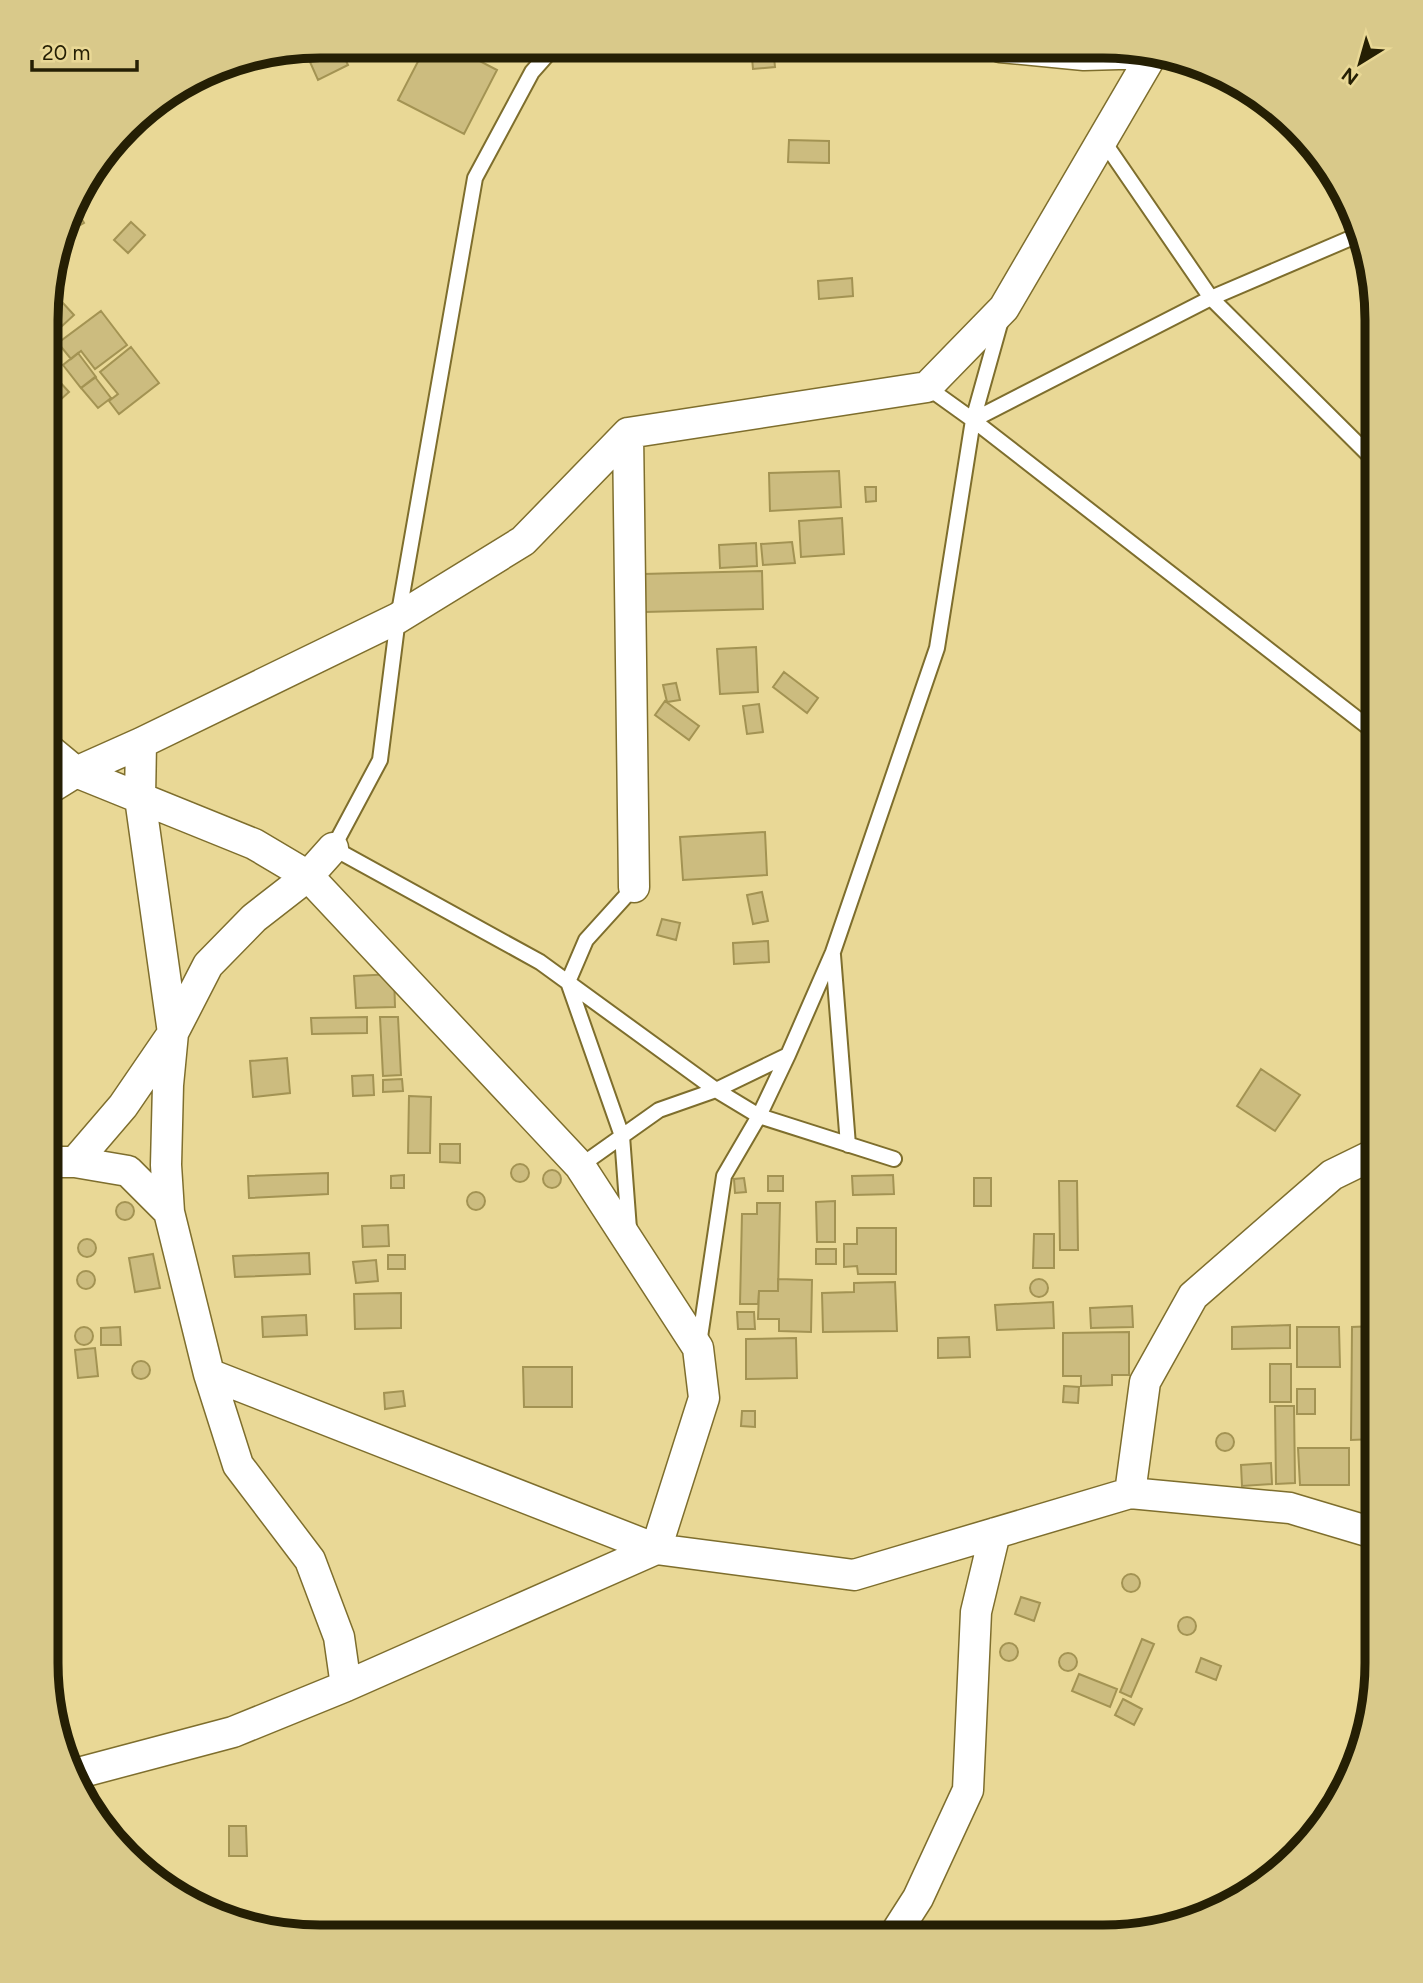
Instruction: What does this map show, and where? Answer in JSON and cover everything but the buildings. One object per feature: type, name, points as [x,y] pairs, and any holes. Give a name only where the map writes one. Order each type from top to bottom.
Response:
[{"type":"street","points":[[58,783],[76,772],[398,618],[523,541],[628,433],[927,387],[1004,308],[1148,62]]},
{"type":"street","points":[[628,433],[634,887]]},
{"type":"street","points":[[141,743],[140,798],[173,1033],[168,1085],[166,1165],[169,1212],[209,1374],[238,1465],[310,1560],[339,1637],[346,1686]]},
{"type":"street","points":[[58,757],[76,772],[254,844],[308,876],[580,1166],[698,1348],[704,1398],[656,1549],[346,1686],[233,1732],[82,1772]]},
{"type":"street","points":[[61,1162],[123,1106],[173,1033],[208,965],[254,918],[308,876],[332,848]]},
{"type":"street","points":[[1130,1493],[1145,1382],[1193,1296],[1332,1175],[1365,1154]]},
{"type":"street","points":[[61,1162],[128,1171],[169,1212]]},
{"type":"street","points":[[209,1374],[656,1549],[854,1576],[1130,1493],[1290,1508],[1365,1530]]},
{"type":"street","points":[[901,1925],[918,1898],[968,1790],[976,1612],[995,1533]]},
{"type":"lane","points":[[544,58],[532,72],[475,178],[398,618],[380,760],[332,848],[540,962],[716,1090],[758,1115],[894,1159]]},
{"type":"lane","points":[[1102,139],[1211,298],[1365,452]]},
{"type":"lane","points":[[973,420],[1211,298],[1352,238]]},
{"type":"lane","points":[[698,1348],[724,1176],[789,1055],[833,953],[937,648],[973,420],[1004,308]]},
{"type":"lane","points":[[927,387],[1365,725]]},
{"type":"lane","points":[[630,1241],[622,1136],[568,982],[586,940],[634,887]]},
{"type":"lane","points":[[833,953],[848,1145]]},
{"type":"lane","points":[[580,1166],[659,1110],[716,1090],[789,1055]]}]
